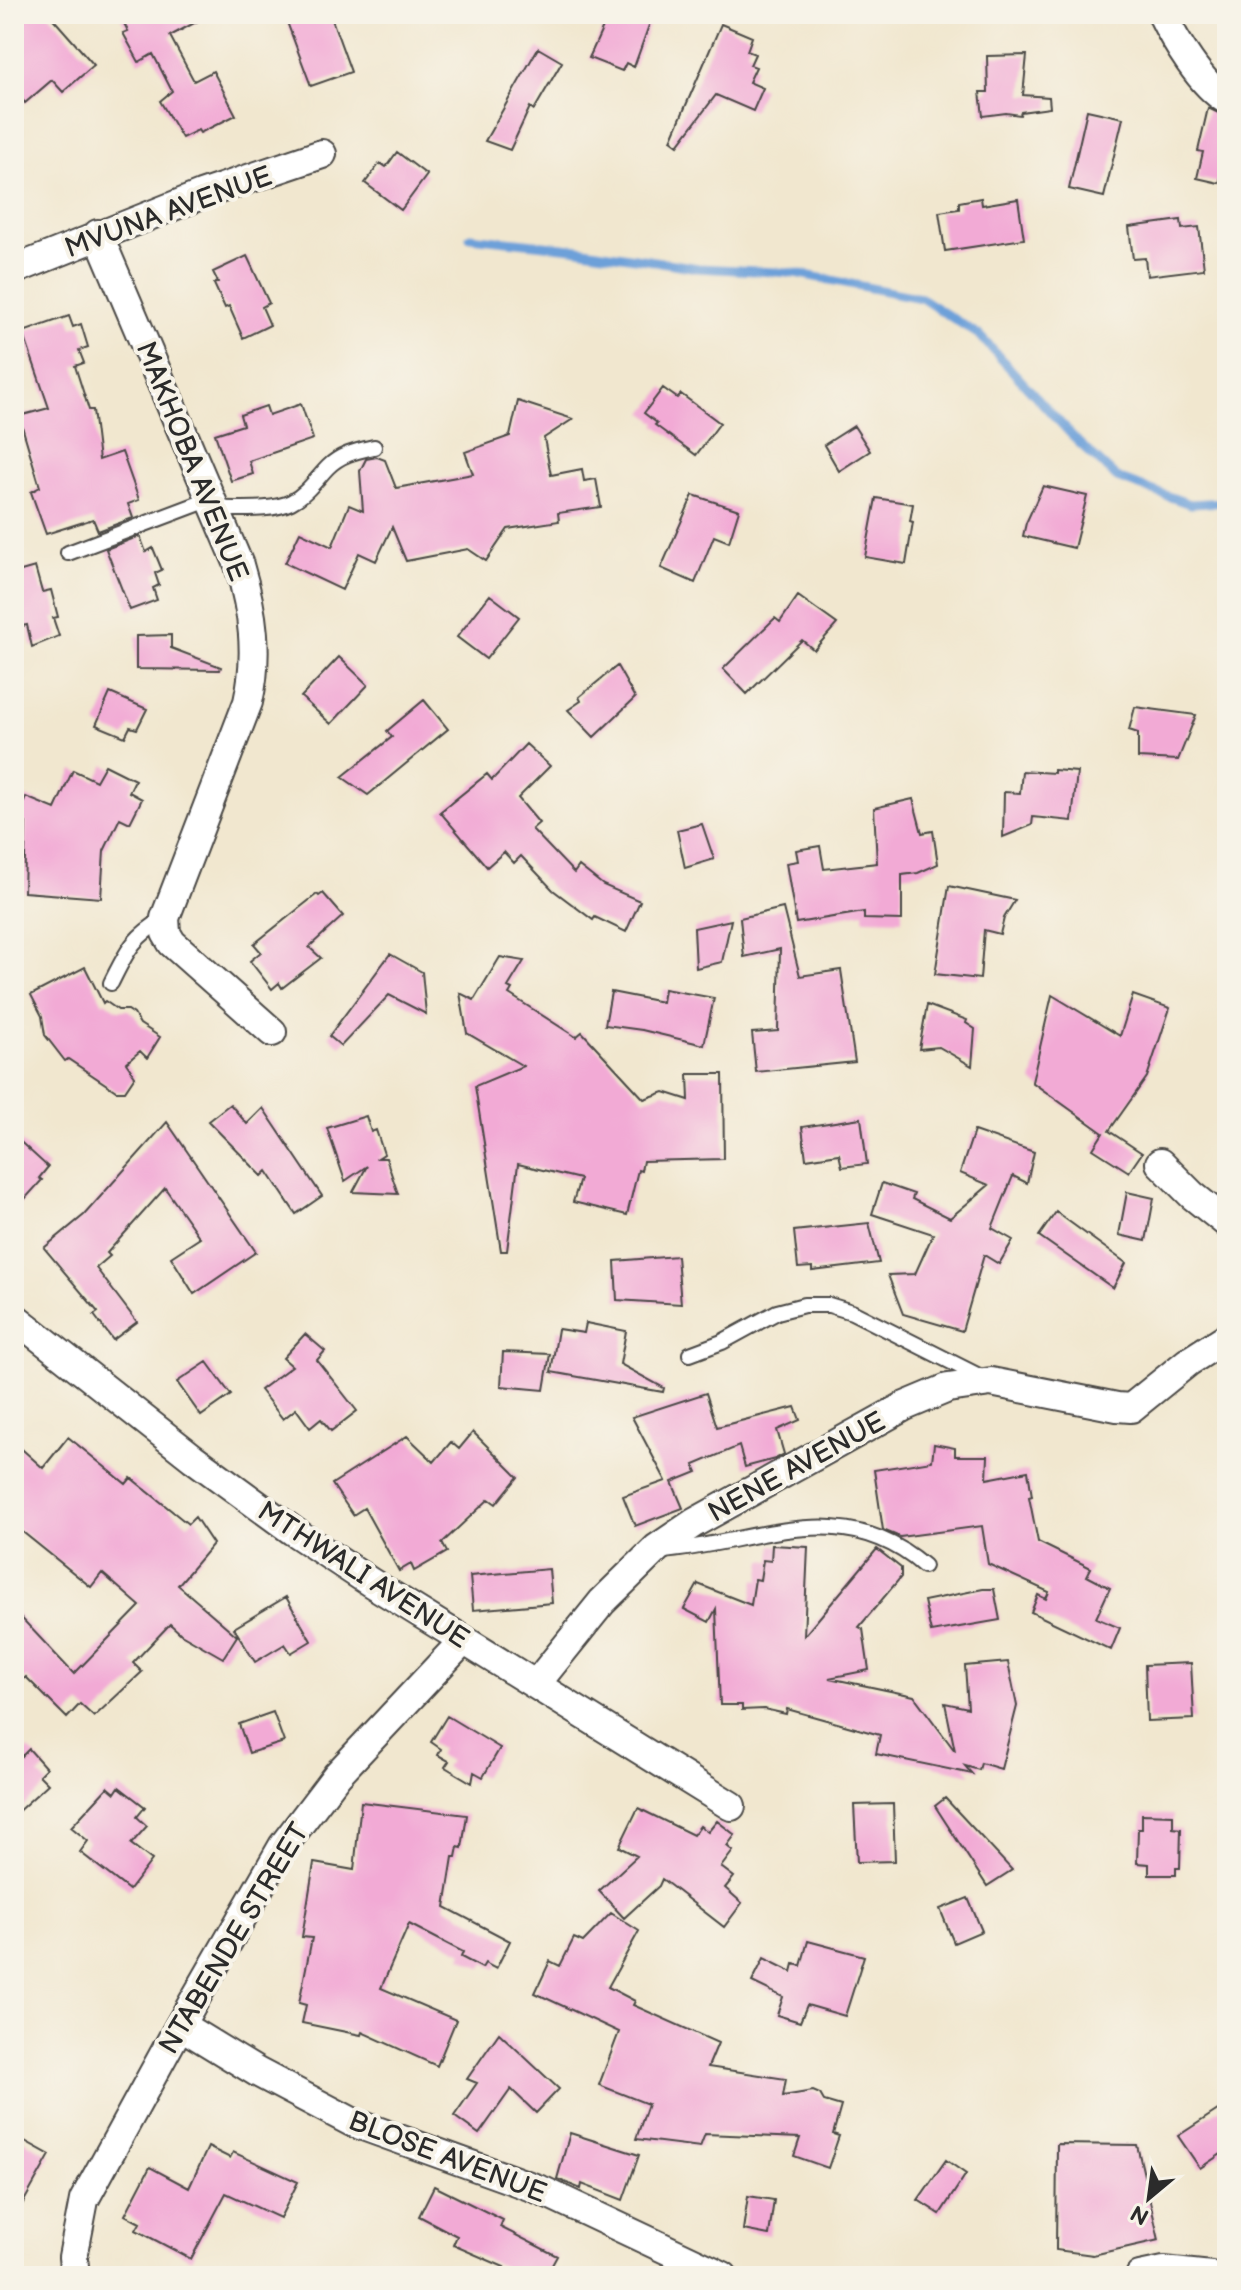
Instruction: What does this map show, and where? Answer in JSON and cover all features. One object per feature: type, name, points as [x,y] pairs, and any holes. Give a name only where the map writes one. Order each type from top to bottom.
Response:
[{"type":"street","points":[[1162,14],[1191,63],[1216,94],[1227,100]]},
{"type":"street","name":"MVUNA AVENUE","points":[[14,270],[201,195],[322,154]]},
{"type":"street","name":"MAKHOBA AVENUE","points":[[98,234],[239,565],[251,606],[254,675],[239,730],[165,918]]},
{"type":"street","points":[[165,918],[166,933],[172,943],[272,1032]]},
{"type":"street","points":[[1160,1163],[1192,1195],[1227,1223]]},
{"type":"street","name":"MTHWALI AVENUE","points":[[14,1317],[193,1458],[293,1531],[731,1806]]},
{"type":"street","name":"NENE AVENUE","points":[[536,1684],[602,1602],[654,1551],[694,1523],[905,1406],[948,1388],[991,1382],[1131,1408],[1188,1362],[1227,1337]]},
{"type":"street","name":"NTABENDE STREET","points":[[75,2276],[73,2257],[84,2200],[283,1846],[346,1765],[464,1640]]},
{"type":"street","name":"BLOSE AVENUE","points":[[180,2025],[257,2072],[352,2122],[543,2191],[723,2276]]},
{"type":"street","points":[[1140,2276],[1164,2271],[1211,2276]]},
{"type":"lane","points":[[68,553],[213,504],[271,507],[291,502],[331,464],[348,453],[374,447]]},
{"type":"lane","points":[[111,983],[133,942],[165,918]]},
{"type":"lane","points":[[690,1354],[722,1342],[777,1312],[804,1305],[829,1305],[852,1312],[991,1382]]},
{"type":"lane","points":[[654,1551],[687,1549],[768,1531],[840,1529],[877,1536],[905,1549],[924,1566]]},
{"type":"building","points":[[14,14],[49,14],[94,65],[63,92],[52,80],[25,103],[14,90]]},
{"type":"building","points":[[119,14],[211,14],[170,36],[194,81],[213,71],[236,115],[200,133],[198,130],[182,138],[160,101],[172,91],[153,54],[139,62],[123,33],[128,31]]},
{"type":"building","points":[[284,14],[330,14],[351,72],[311,86]]},
{"type":"building","points":[[609,14],[653,14],[634,67],[626,63],[622,71],[589,58]]},
{"type":"building","points":[[721,24],[752,37],[747,51],[755,54],[750,65],[756,67],[749,82],[763,88],[753,111],[716,95],[678,145],[671,140]]},
{"type":"building","points":[[538,48],[562,62],[534,110],[530,107],[510,150],[485,141]]},
{"type":"building","points":[[1027,55],[1023,95],[1049,97],[1050,108],[1021,112],[1020,115],[983,116],[980,92],[988,92],[987,56]]},
{"type":"building","points":[[1208,108],[1227,117],[1227,159],[1219,183],[1197,178],[1203,152],[1198,151]]},
{"type":"building","points":[[1087,110],[1123,118],[1104,197],[1069,189]]},
{"type":"building","points":[[397,152],[427,175],[401,210],[365,183],[380,163],[386,167]]},
{"type":"building","points":[[981,198],[982,205],[1018,199],[1024,239],[945,251],[939,212],[959,209],[959,202]]},
{"type":"building","points":[[1181,220],[1182,229],[1199,227],[1204,269],[1147,276],[1145,258],[1133,259],[1129,227]]},
{"type":"building","points":[[247,256],[269,303],[262,307],[270,325],[243,338],[229,306],[225,308],[214,284],[218,282],[213,272]]},
{"type":"building","points":[[69,316],[73,327],[81,324],[88,347],[79,350],[84,363],[75,366],[89,410],[93,410],[99,460],[122,452],[139,500],[128,504],[133,518],[98,531],[93,519],[46,534],[31,492],[40,487],[19,416],[49,408],[23,332]]},
{"type":"building","points":[[663,388],[677,398],[681,394],[720,423],[696,455],[655,425],[657,423],[644,413]]},
{"type":"building","points":[[518,401],[573,419],[544,438],[551,475],[582,469],[584,481],[596,479],[601,507],[558,513],[559,521],[508,529],[486,561],[468,549],[406,561],[392,527],[376,561],[359,553],[342,590],[285,563],[300,532],[332,547],[349,505],[363,511],[360,471],[366,459],[377,457],[385,460],[396,488],[473,474],[465,452],[510,436]]},
{"type":"building","points":[[301,404],[313,439],[249,461],[253,474],[231,481],[215,434],[243,425],[240,415],[266,406],[269,415]]},
{"type":"building","points":[[854,426],[870,451],[839,471],[824,445]]},
{"type":"building","points":[[1043,486],[1087,496],[1074,548],[1023,536]]},
{"type":"building","points":[[693,495],[739,510],[729,542],[714,536],[695,583],[661,568]]},
{"type":"building","points":[[876,498],[913,504],[906,564],[865,557]]},
{"type":"building","points":[[140,536],[146,552],[153,548],[162,570],[155,573],[159,585],[153,588],[157,600],[130,610],[106,549]]},
{"type":"building","points":[[35,567],[42,592],[51,590],[58,617],[53,618],[59,636],[32,647],[27,625],[22,626],[14,595],[14,573]]},
{"type":"building","points":[[490,595],[519,617],[486,659],[457,637]]},
{"type":"building","points":[[798,596],[837,624],[814,650],[802,640],[747,694],[723,669],[775,618],[780,622]]},
{"type":"building","points":[[171,635],[171,648],[221,667],[220,670],[136,669],[136,636]]},
{"type":"building","points":[[339,657],[368,685],[331,724],[301,697]]},
{"type":"building","points":[[617,666],[635,698],[594,737],[568,710]]},
{"type":"building","points":[[110,693],[147,709],[137,729],[130,727],[125,737],[96,725]]},
{"type":"building","points":[[424,700],[448,729],[368,795],[342,777],[392,737],[387,731]]},
{"type":"building","points":[[1135,707],[1196,715],[1178,760],[1138,758],[1138,733],[1129,730]]},
{"type":"building","points":[[526,744],[550,766],[518,798],[539,823],[532,829],[574,873],[579,866],[603,885],[640,901],[626,932],[595,917],[593,920],[553,890],[521,856],[514,863],[504,852],[487,867],[440,812],[487,774],[492,780]]},
{"type":"building","points":[[105,765],[135,780],[129,792],[142,799],[130,823],[120,818],[104,851],[101,898],[24,892],[26,823],[17,819],[26,797],[55,809],[73,770],[96,781]]},
{"type":"building","points":[[1054,770],[1077,772],[1072,821],[1033,817],[1032,825],[1003,837],[1004,792],[1020,793],[1022,771],[1054,773]]},
{"type":"building","points":[[913,799],[922,833],[933,831],[938,864],[918,873],[902,875],[902,920],[864,919],[864,912],[796,923],[786,863],[798,861],[796,850],[820,846],[824,869],[877,863],[874,808]]},
{"type":"building","points":[[702,824],[714,859],[685,868],[677,830]]},
{"type":"building","points":[[949,886],[1015,900],[1004,918],[1000,934],[984,930],[980,979],[935,974]]},
{"type":"building","points":[[323,893],[343,916],[309,947],[321,958],[282,988],[279,983],[272,989],[250,961],[261,952],[254,944],[317,894]]},
{"type":"building","points":[[783,908],[800,976],[841,970],[855,1062],[756,1072],[752,1033],[778,1031],[780,949],[744,957],[740,918]]},
{"type":"building","points":[[731,920],[722,962],[696,968],[694,928]]},
{"type":"building","points":[[390,954],[422,972],[426,1014],[389,995],[341,1046],[329,1036]]},
{"type":"building","points":[[500,957],[524,961],[508,987],[512,989],[509,994],[576,1037],[582,1032],[644,1099],[664,1092],[689,1100],[688,1074],[723,1074],[724,1159],[643,1161],[627,1215],[573,1202],[580,1179],[518,1164],[507,1251],[501,1251],[475,1086],[523,1066],[467,1033],[460,993],[474,1000]]},
{"type":"building","points":[[85,967],[103,1003],[105,1001],[118,1010],[128,1010],[140,1024],[160,1037],[147,1058],[140,1051],[126,1063],[135,1076],[125,1091],[116,1091],[68,1059],[65,1061],[45,1035],[42,1016],[31,995]]},
{"type":"building","points":[[664,989],[714,998],[704,1045],[642,1030],[605,1025],[611,992],[662,1002]]},
{"type":"building","points":[[1052,995],[1120,1036],[1133,995],[1170,1008],[1147,1077],[1109,1131],[1142,1153],[1129,1172],[1093,1149],[1103,1133],[1032,1082]]},
{"type":"building","points":[[927,1005],[967,1020],[966,1023],[975,1029],[972,1066],[939,1047],[919,1049]]},
{"type":"building","points":[[230,1104],[247,1124],[263,1108],[322,1196],[296,1214],[267,1171],[262,1176],[208,1121]]},
{"type":"building","points":[[366,1116],[371,1132],[376,1130],[384,1154],[378,1158],[386,1158],[398,1194],[353,1192],[367,1166],[345,1181],[327,1128]]},
{"type":"building","points":[[861,1118],[867,1164],[842,1167],[839,1154],[806,1159],[802,1127]]},
{"type":"building","points":[[167,1122],[256,1252],[194,1294],[171,1257],[200,1238],[165,1188],[107,1253],[110,1256],[96,1268],[137,1322],[113,1340],[94,1315],[98,1312],[44,1248],[84,1215]]},
{"type":"building","points":[[974,1131],[1034,1152],[1027,1183],[1013,1176],[992,1228],[1013,1240],[999,1264],[984,1255],[962,1331],[903,1314],[888,1275],[915,1274],[933,1234],[872,1214],[882,1183],[914,1194],[912,1199],[950,1218],[989,1185],[960,1173]]},
{"type":"building","points":[[14,1136],[48,1167],[39,1178],[42,1180],[14,1211]]},
{"type":"building","points":[[1127,1192],[1154,1198],[1146,1241],[1119,1235]]},
{"type":"building","points":[[1056,1212],[1126,1263],[1113,1288],[1039,1236]]},
{"type":"building","points":[[869,1223],[879,1263],[812,1271],[812,1267],[798,1268],[794,1231]]},
{"type":"building","points":[[677,1256],[681,1304],[617,1300],[615,1261]]},
{"type":"building","points":[[586,1323],[626,1331],[620,1364],[664,1388],[663,1392],[551,1372],[558,1329],[584,1333]]},
{"type":"building","points":[[305,1334],[325,1351],[317,1360],[357,1411],[331,1431],[321,1419],[310,1428],[296,1409],[283,1419],[260,1390],[292,1366],[283,1358]]},
{"type":"building","points":[[503,1352],[550,1354],[544,1390],[501,1386]]},
{"type":"building","points":[[207,1362],[231,1395],[201,1416],[177,1382]]},
{"type":"building","points":[[706,1393],[717,1427],[795,1407],[800,1420],[777,1430],[784,1454],[745,1467],[739,1446],[694,1465],[697,1472],[672,1482],[683,1508],[635,1526],[623,1496],[666,1481],[632,1417]]},
{"type":"building","points":[[473,1432],[518,1477],[496,1504],[489,1499],[442,1543],[447,1552],[414,1571],[411,1564],[399,1571],[364,1508],[353,1515],[332,1484],[407,1436],[434,1462],[451,1442],[459,1449]]},
{"type":"building","points":[[68,1437],[126,1484],[131,1478],[188,1524],[195,1517],[213,1544],[178,1585],[237,1636],[223,1658],[181,1634],[170,1624],[133,1663],[142,1672],[94,1717],[80,1704],[67,1718],[26,1677],[14,1688],[14,1610],[74,1674],[140,1606],[102,1573],[91,1587],[14,1525],[14,1442],[43,1468]]},
{"type":"building","points":[[934,1444],[955,1448],[955,1456],[988,1456],[987,1479],[1028,1471],[1032,1496],[1029,1497],[1038,1542],[1091,1568],[1087,1576],[1110,1588],[1096,1618],[1120,1628],[1111,1650],[1031,1612],[1038,1595],[1046,1599],[1049,1592],[988,1564],[982,1526],[900,1537],[883,1530],[874,1470],[932,1461]]},
{"type":"building","points":[[772,1545],[808,1547],[804,1636],[877,1549],[901,1568],[901,1577],[859,1627],[863,1629],[869,1670],[829,1678],[914,1696],[955,1751],[945,1703],[968,1708],[965,1666],[1008,1662],[1017,1706],[1001,1769],[981,1763],[979,1770],[965,1766],[972,1774],[876,1754],[880,1735],[787,1709],[786,1714],[764,1709],[742,1710],[742,1705],[720,1705],[716,1609],[709,1622],[684,1609],[698,1584],[751,1605],[755,1579],[760,1580],[763,1560],[771,1561]]},
{"type":"building","points":[[549,1569],[552,1603],[473,1610],[470,1576]]},
{"type":"building","points":[[994,1589],[1000,1620],[931,1632],[924,1601]]},
{"type":"building","points":[[286,1597],[311,1641],[291,1653],[285,1644],[255,1662],[234,1628]]},
{"type":"building","points":[[1191,1663],[1194,1719],[1147,1721],[1145,1665]]},
{"type":"building","points":[[273,1712],[284,1742],[249,1753],[239,1724]]},
{"type":"building","points":[[447,1716],[500,1748],[483,1777],[474,1772],[472,1783],[445,1767],[449,1761],[438,1755],[441,1749],[431,1742]]},
{"type":"building","points":[[14,1748],[22,1756],[29,1749],[46,1768],[39,1775],[48,1784],[14,1815]]},
{"type":"building","points":[[108,1787],[115,1793],[119,1787],[145,1807],[137,1817],[147,1826],[131,1844],[152,1860],[129,1890],[80,1852],[88,1841],[71,1827]]},
{"type":"building","points":[[945,1798],[1012,1870],[987,1886],[935,1806]]},
{"type":"building","points":[[361,1802],[467,1815],[462,1848],[458,1847],[456,1857],[453,1857],[445,1907],[510,1941],[496,1969],[485,1963],[482,1968],[461,1957],[463,1952],[409,1924],[381,1988],[456,2020],[437,2066],[362,2032],[361,2035],[302,2023],[306,2005],[299,2003],[312,1938],[302,1937],[314,1863],[354,1870]]},
{"type":"building","points":[[893,1804],[895,1861],[857,1862],[854,1805]]},
{"type":"building","points":[[638,1808],[693,1835],[700,1826],[708,1832],[717,1821],[735,1835],[727,1846],[733,1851],[721,1867],[734,1877],[725,1888],[742,1903],[724,1927],[662,1879],[659,1886],[624,1918],[599,1891],[637,1856],[619,1847]]},
{"type":"building","points":[[1142,1814],[1173,1815],[1173,1828],[1181,1829],[1180,1868],[1176,1868],[1176,1875],[1149,1875],[1149,1864],[1137,1863],[1138,1829],[1142,1829]]},
{"type":"building","points":[[968,1898],[982,1931],[954,1943],[940,1909]]},
{"type":"building","points":[[611,1913],[639,1931],[608,1987],[635,2001],[633,2005],[718,2043],[708,2067],[786,2079],[783,2096],[813,2091],[820,2094],[824,2101],[841,2106],[833,2134],[839,2136],[828,2168],[794,2156],[800,2138],[705,2134],[700,2147],[636,2139],[648,2104],[599,2085],[619,2032],[535,1993],[550,1961],[560,1966],[574,1938],[583,1942]]},
{"type":"building","points":[[808,1941],[864,1956],[845,2016],[807,2005],[800,2022],[777,2015],[783,1997],[752,1982],[764,1958],[792,1972],[794,1964],[801,1966]]},
{"type":"building","points":[[499,2033],[559,2089],[536,2113],[511,2089],[479,2134],[454,2116],[477,2083],[467,2079]]},
{"type":"building","points":[[1227,2104],[1227,2150],[1200,2168],[1178,2136]]},
{"type":"building","points":[[570,2133],[639,2155],[623,2200],[582,2184],[581,2189],[557,2179]]},
{"type":"building","points":[[14,2135],[50,2155],[14,2219]]},
{"type":"building","points":[[1057,2144],[1137,2145],[1159,2240],[1093,2255],[1056,2250]]},
{"type":"building","points":[[208,2147],[230,2158],[233,2152],[298,2182],[280,2218],[226,2193],[191,2259],[136,2230],[140,2223],[125,2215],[150,2167],[189,2188]]},
{"type":"building","points":[[946,2160],[966,2174],[940,2214],[918,2200]]},
{"type":"building","points":[[434,2186],[503,2220],[500,2227],[557,2256],[546,2276],[499,2276],[504,2267],[453,2245],[457,2236],[419,2216]]},
{"type":"building","points":[[748,2196],[774,2200],[769,2235],[743,2230]]},
{"type":"waterway","points":[[470,237],[572,248],[698,268],[795,273],[921,298],[979,335],[1078,442],[1117,478],[1190,504],[1227,502]]},
{"type":"waterway","points":[[327,2273],[331,2276]]}]
